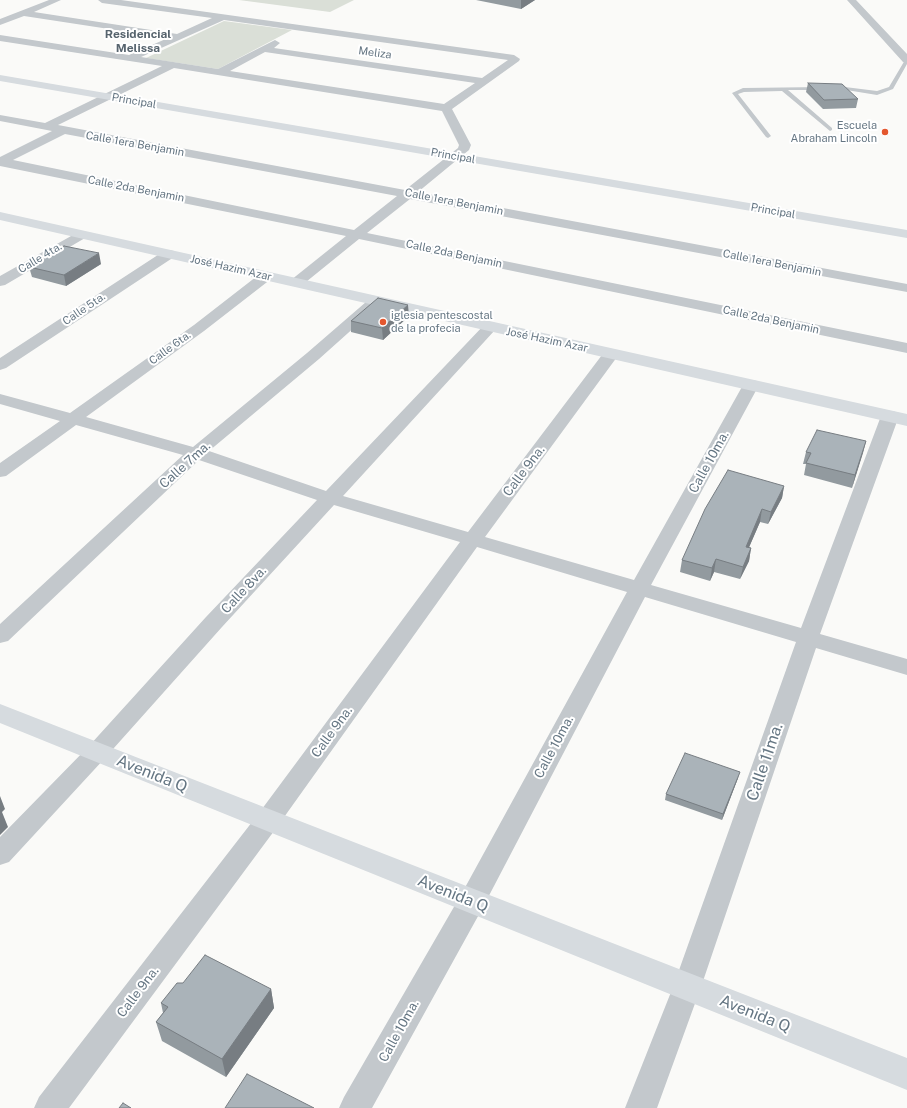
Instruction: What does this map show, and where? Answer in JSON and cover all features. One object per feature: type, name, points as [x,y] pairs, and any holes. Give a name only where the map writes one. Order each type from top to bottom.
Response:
[{"type":"street","points":[[0,22],[57,0]]},
{"type":"street","points":[[0,38],[446,108],[515,60],[514,58],[102,0]]},
{"type":"street","points":[[851,0],[907,60]]},
{"type":"street","points":[[23,13],[180,36]]},
{"type":"street","points":[[131,58],[222,16]]},
{"type":"street","points":[[218,72],[304,28]]},
{"type":"street","name":"Meliza","points":[[263,49],[484,81]]},
{"type":"street","points":[[46,127],[173,65]]},
{"type":"street","name":"Principal","points":[[0,72],[113,94],[907,227]]},
{"type":"street","name":"Principal","points":[[0,78],[113,94]]},
{"type":"street","points":[[296,283],[459,153],[465,145],[446,108]]},
{"type":"street","name":"Calle 1era Benjamin","points":[[0,118],[907,288]]},
{"type":"street","points":[[0,162],[63,130]]},
{"type":"street","name":"Principal","points":[[459,153],[907,234]]},
{"type":"street","name":"Calle 2da Benjamin","points":[[0,162],[358,234],[907,348]]},
{"type":"street","name":"José Hazim Azar","points":[[0,216],[898,418]]},
{"type":"street","name":"Calle 4ta.","points":[[0,282],[80,235]]},
{"type":"street","name":"Calle 5ta.","points":[[0,365],[169,254]]},
{"type":"street","name":"Calle 6ta.","points":[[0,472],[199,328],[266,276]]},
{"type":"street","name":"Calle 7ma.","points":[[0,636],[196,453],[313,356],[375,301]]},
{"type":"street","name":"Calle 8va.","points":[[0,854],[97,752],[214,622],[490,327]]},
{"type":"street","name":"Calle 9na.","points":[[50,1108],[268,820],[472,540],[611,354]]},
{"type":"street","name":"Calle 10ma.","points":[[355,1108],[472,901],[639,588],[751,386]]},
{"type":"street","points":[[0,399],[196,453],[330,498],[907,667]]},
{"type":"street","name":"Calle 11ma.","points":[[641,1108],[687,987],[808,638],[898,418]]},
{"type":"street","name":"Avenida Q","points":[[0,714],[907,1074]]},
{"type":"lane","points":[[768,136],[735,93],[743,90],[831,88],[877,93],[891,88],[907,60]]},
{"type":"lane","points":[[783,89],[830,129]]},
{"type":"shaded area","points":[[239,0],[354,0],[330,12]]},
{"type":"shaded area","points":[[224,21],[292,30],[218,69],[146,58]]},
{"type":"building","points":[[808,83],[842,84],[858,99],[824,100]]},
{"type":"building","points":[[64,246],[99,253],[64,275],[29,267]]},
{"type":"building","points":[[378,298],[408,305],[382,328],[351,321]]},
{"type":"building","points":[[817,430],[866,441],[855,475],[806,463],[811,453],[806,452]]},
{"type":"building","points":[[728,470],[784,486],[771,512],[762,509],[746,547],[751,548],[743,567],[716,559],[712,568],[682,560],[705,509]]},
{"type":"building","points":[[685,753],[740,772],[723,814],[666,794]]},
{"type":"building","points":[[205,955],[271,989],[222,1059],[156,1022],[168,1007],[161,1003],[177,983],[183,983]]},
{"type":"building","points":[[247,1074],[314,1108],[225,1108]]},
{"type":"building","points":[[123,1103],[131,1108],[119,1108]]},
{"type":"place","name":"Escuela Abraham Lincoln","points":[[885,132]]},
{"type":"place","name":"iglesia pentescostal de la profecia","points":[[383,322]]},
{"type":"district","name":"Residencial Melissa","points":[[138,41]]}]
